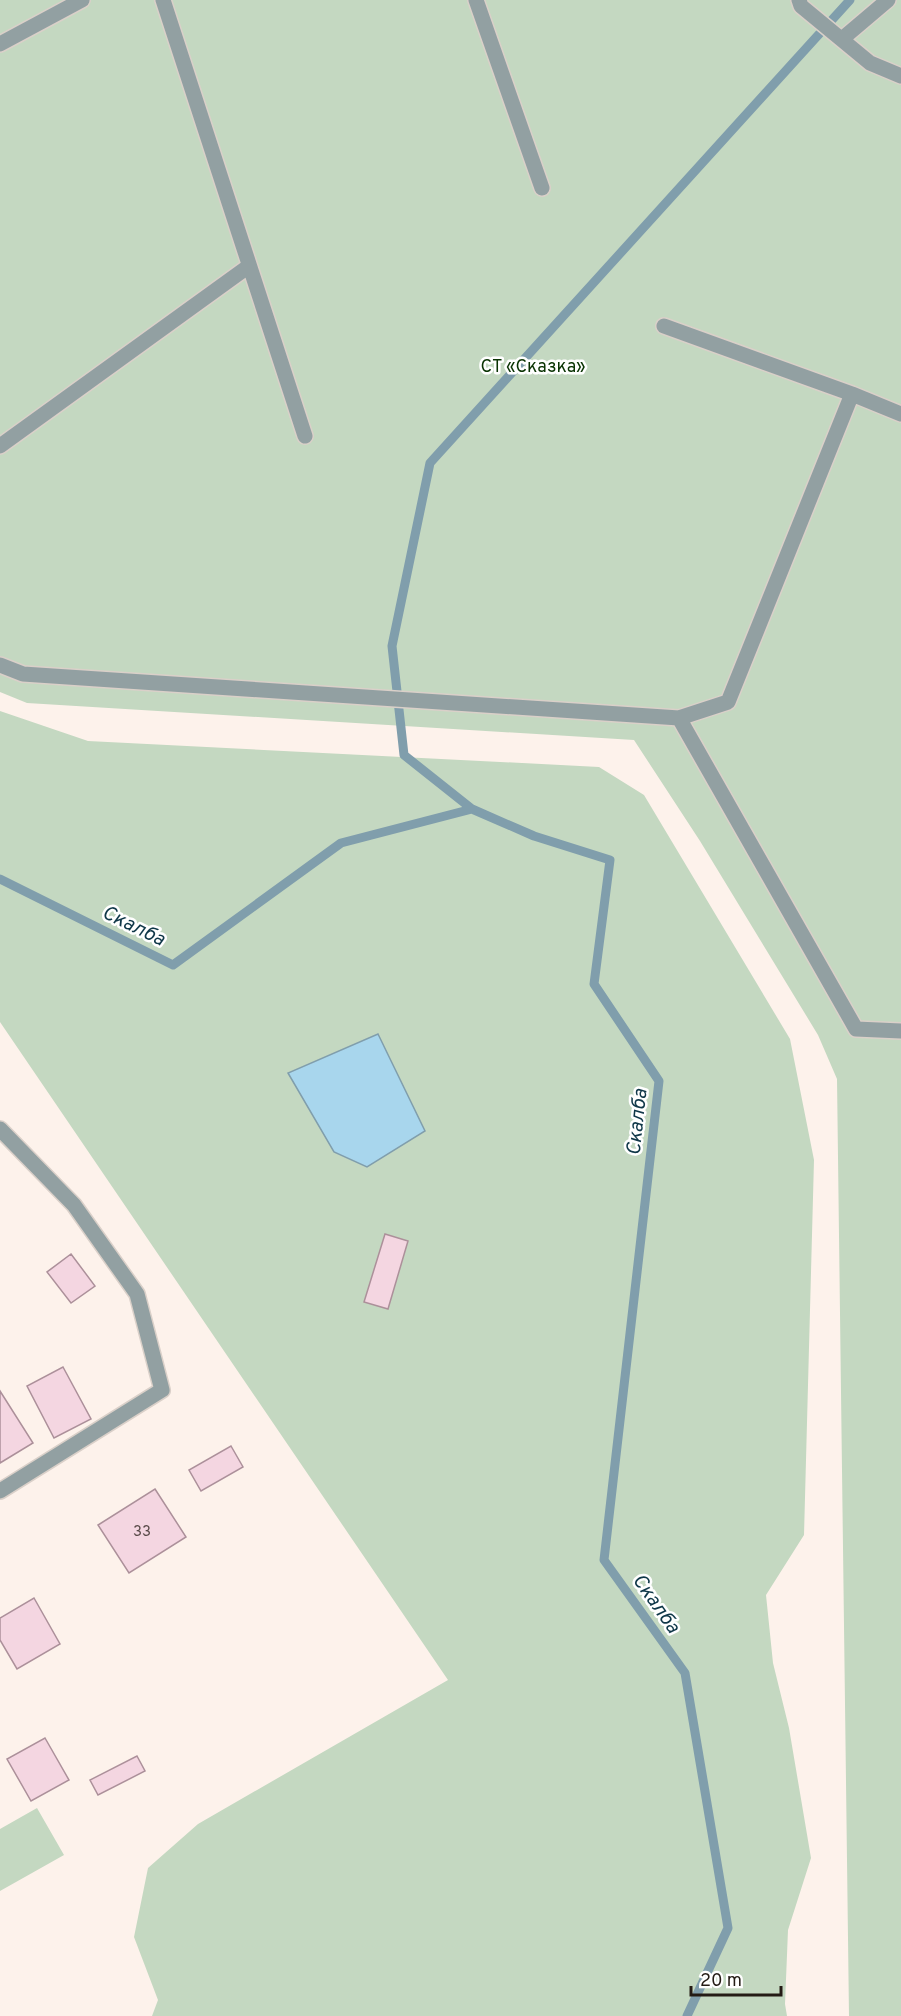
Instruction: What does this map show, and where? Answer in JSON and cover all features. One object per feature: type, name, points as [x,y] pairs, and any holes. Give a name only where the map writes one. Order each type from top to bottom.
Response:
[{"type":"street","points":[[0,44],[82,0]]},
{"type":"street","points":[[163,0],[305,436]]},
{"type":"street","points":[[476,0],[542,188]]},
{"type":"street","points":[[799,0],[801,6],[870,63],[901,76]]},
{"type":"street","points":[[842,39],[888,0]]},
{"type":"street","points":[[0,446],[249,266]]},
{"type":"street","points":[[664,326],[901,414]]},
{"type":"street","points":[[0,665],[23,674],[679,718],[728,702],[852,394]]},
{"type":"street","points":[[679,718],[856,1029],[901,1031]]},
{"type":"street","points":[[0,1129],[74,1205],[137,1294],[162,1390],[0,1491]]},
{"type":"green space","name":"СТ «Сказка»","points":[[0,0],[901,0],[901,2016],[849,2016],[837,1079],[818,1035],[700,841],[634,740],[27,703],[0,692]]},
{"type":"green space","points":[[0,711],[88,741],[599,767],[644,795],[790,1039],[814,1160],[804,1535],[766,1595],[773,1663],[789,1728],[811,1858],[788,1930],[785,2004],[787,2016],[152,2016],[158,2000],[134,1937],[148,1868],[198,1824],[448,1680],[0,1022]]},
{"type":"green space","points":[[37,1808],[64,1855],[0,1891],[0,1829]]},
{"type":"water","points":[[378,1034],[425,1131],[367,1167],[334,1152],[288,1073]]},
{"type":"building","points":[[385,1234],[408,1241],[388,1309],[364,1302]]},
{"type":"building","points":[[71,1254],[95,1286],[71,1303],[47,1272]]},
{"type":"building","points":[[63,1367],[91,1419],[54,1438],[27,1386]]},
{"type":"building","points":[[0,1391],[33,1443],[0,1463]]},
{"type":"building","points":[[231,1446],[243,1467],[201,1491],[189,1470]]},
{"type":"building","points":[[155,1489],[186,1537],[129,1573],[98,1525]]},
{"type":"building","points":[[34,1598],[60,1644],[17,1669],[0,1640],[0,1618]]},
{"type":"building","points":[[45,1738],[69,1780],[31,1801],[7,1759]]},
{"type":"building","points":[[137,1756],[145,1771],[98,1795],[90,1780]]},
{"type":"waterway","points":[[472,809],[404,755],[392,646],[430,463],[850,0]]},
{"type":"waterway","name":"Скалба","points":[[0,879],[173,965],[341,843],[472,809],[534,836],[610,860],[594,984],[659,1081],[604,1560],[685,1673],[728,1928],[687,2016]]}]
